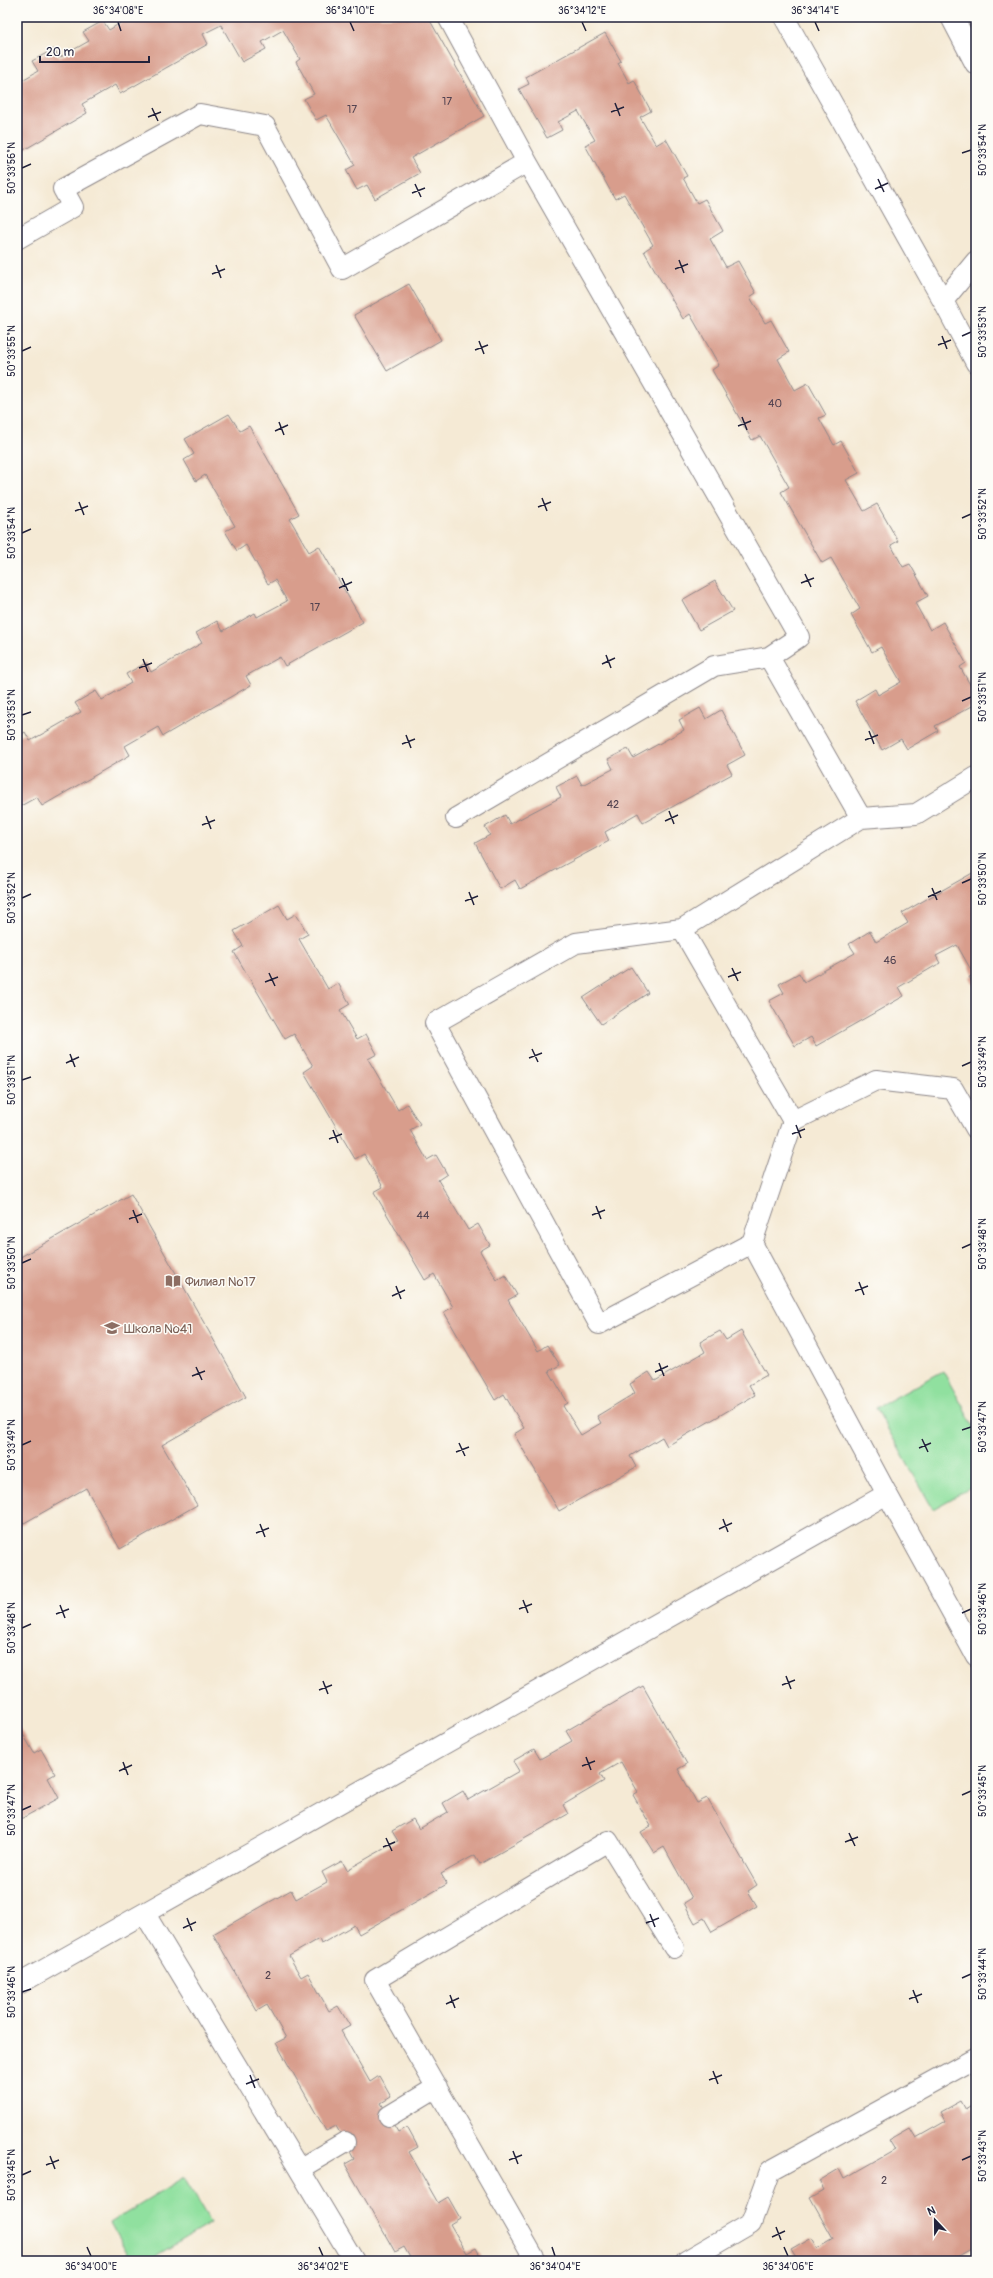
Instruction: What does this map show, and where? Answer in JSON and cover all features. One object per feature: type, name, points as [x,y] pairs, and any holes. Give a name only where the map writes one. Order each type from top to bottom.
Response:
[{"type":"main road","points":[[952,17],[976,63]]},
{"type":"lane","points":[[448,17],[527,162],[799,637],[769,657],[714,666],[456,818]]},
{"type":"lane","points":[[784,17],[943,301],[976,363]]},
{"type":"lane","points":[[17,239],[72,206],[63,189],[200,114],[265,126],[342,269],[527,162]]},
{"type":"lane","points":[[943,301],[976,261]]},
{"type":"lane","points":[[769,657],[861,818]]},
{"type":"lane","points":[[976,777],[916,814],[861,818],[682,929],[576,943],[435,1023],[599,1324],[752,1243],[793,1121],[876,1080],[953,1089],[976,1129]]},
{"type":"lane","points":[[682,929],[793,1121]]},
{"type":"lane","points":[[752,1243],[976,1656]]},
{"type":"lane","points":[[17,1985],[888,1494]]},
{"type":"lane","points":[[536,2261],[375,1980],[608,1841],[674,1948]]},
{"type":"lane","points":[[145,1914],[354,2261]]},
{"type":"lane","points":[[686,2261],[751,2222],[770,2171],[976,2058]]},
{"type":"lane","points":[[389,2116],[437,2088]]},
{"type":"lane","points":[[299,2169],[344,2142]]},
{"type":"green space","points":[[943,1371],[976,1430],[976,1485],[933,1509],[876,1408]]},
{"type":"green space","points":[[184,2178],[211,2223],[147,2261],[132,2261],[110,2223]]},
{"type":"building","points":[[130,17],[216,17],[217,19],[220,17],[428,17],[484,116],[411,158],[420,173],[375,199],[367,185],[357,190],[346,170],[355,165],[326,115],[316,120],[304,99],[314,94],[296,62],[300,59],[283,30],[262,42],[266,49],[242,62],[221,25],[203,34],[208,44],[120,94],[115,85],[82,104],[87,113],[17,154],[17,83],[38,71],[32,61],[54,49],[59,58],[89,41],[83,32],[103,21],[109,30]]},
{"type":"building","points":[[605,33],[621,61],[618,63],[629,83],[634,80],[651,111],[640,117],[656,145],[666,139],[687,176],[683,178],[697,203],[705,199],[723,231],[710,239],[726,267],[738,261],[756,293],[750,297],[765,323],[771,320],[789,352],[778,359],[795,390],[808,383],[826,415],[819,418],[834,445],[841,441],[859,473],[846,480],[864,511],[877,504],[898,541],[891,545],[903,567],[910,564],[928,596],[915,603],[930,630],[943,622],[966,663],[960,667],[976,695],[976,704],[935,726],[938,731],[907,749],[901,739],[882,750],[855,701],[875,689],[878,695],[901,682],[881,647],[872,652],[851,615],[860,609],[831,558],[822,563],[781,492],[789,487],[760,436],[752,440],[712,370],[719,365],[690,314],[683,319],[644,251],[653,245],[624,194],[615,199],[585,145],[595,140],[578,111],[558,122],[562,130],[547,138],[519,89],[529,84],[526,77]]},
{"type":"building","points":[[409,284],[441,340],[387,371],[354,315]]},
{"type":"building","points":[[229,414],[240,431],[249,426],[299,514],[290,519],[309,552],[319,546],[363,622],[285,666],[280,657],[246,676],[251,685],[163,736],[158,727],[125,746],[130,755],[42,806],[37,797],[17,808],[17,737],[25,732],[30,741],[81,712],[75,703],[96,691],[102,700],[131,683],[126,674],[146,663],[151,672],[202,643],[196,633],[217,621],[223,631],[255,613],[257,617],[287,601],[275,580],[268,584],[246,545],[237,551],[225,531],[235,526],[205,475],[196,481],[184,460],[194,454],[185,439]]},
{"type":"building","points":[[715,581],[733,611],[699,630],[682,600]]},
{"type":"building","points":[[700,708],[706,719],[721,710],[745,755],[727,765],[732,774],[643,823],[638,813],[605,832],[609,841],[520,889],[515,880],[500,889],[475,843],[490,835],[485,827],[505,815],[510,824],[561,797],[556,787],[577,776],[582,785],[613,769],[608,759],[628,749],[633,758],[684,730],[679,720]]},
{"type":"building","points":[[976,871],[976,989],[969,977],[974,975],[957,945],[936,956],[940,963],[899,987],[904,996],[816,1046],[811,1037],[795,1046],[769,1001],[784,993],[779,984],[799,973],[804,982],[855,953],[849,944],[870,931],[876,942],[908,923],[902,913]]},
{"type":"building","points":[[279,905],[287,919],[296,914],[308,934],[299,939],[328,989],[338,983],[350,1004],[340,1010],[357,1039],[366,1034],[377,1054],[368,1059],[398,1110],[407,1104],[420,1124],[410,1130],[427,1160],[436,1155],[447,1174],[438,1180],[468,1230],[478,1224],[490,1245],[480,1251],[497,1280],[505,1275],[517,1295],[508,1300],[538,1351],[547,1345],[560,1365],[549,1371],[568,1403],[563,1406],[581,1435],[601,1423],[597,1416],[635,1393],[630,1384],[649,1372],[655,1381],[705,1352],[700,1342],[720,1331],[726,1340],[741,1331],[767,1375],[749,1385],[755,1395],[667,1446],[662,1437],[630,1456],[636,1467],[559,1511],[514,1434],[524,1428],[504,1394],[495,1400],[444,1312],[453,1307],[434,1274],[425,1280],[374,1192],[383,1187],[364,1154],[355,1159],[304,1072],[313,1066],[294,1034],[285,1039],[234,952],[243,946],[234,931]]},
{"type":"building","points":[[631,967],[648,993],[601,1024],[583,998]]},
{"type":"building","name":"Школа №41","points":[[131,1194],[246,1397],[162,1445],[197,1505],[120,1549],[86,1488],[17,1527],[17,1259]]},
{"type":"building","points":[[643,1686],[687,1764],[678,1769],[697,1803],[707,1798],[757,1885],[748,1891],[757,1906],[712,1932],[704,1918],[695,1923],[684,1903],[692,1898],[664,1847],[654,1853],[641,1832],[651,1826],[633,1795],[638,1792],[621,1762],[600,1774],[604,1781],[563,1805],[568,1814],[480,1864],[475,1855],[441,1874],[447,1884],[359,1934],[354,1925],[321,1944],[319,1939],[289,1956],[301,1977],[308,1973],[329,2011],[338,2006],[350,2026],[341,2031],[370,2082],[379,2076],[391,2097],[381,2103],[398,2132],[407,2127],[418,2147],[409,2152],[438,2203],[448,2197],[460,2218],[450,2224],[467,2253],[476,2248],[483,2261],[412,2261],[404,2247],[395,2252],[345,2164],[354,2159],[336,2126],[326,2131],[276,2043],[286,2038],[267,2005],[257,2011],[213,1934],[291,1890],[296,1899],[327,1882],[322,1872],[342,1861],[347,1870],[398,1841],[392,1831],[413,1819],[419,1829],[448,1812],[443,1803],[463,1791],[468,1800],[519,1771],[513,1761],[534,1749],[540,1759],[572,1741],[566,1731]]},
{"type":"building","points":[[17,1724],[34,1753],[41,1749],[55,1774],[48,1778],[59,1798],[17,1821]]},
{"type":"building","points":[[961,2101],[966,2110],[976,2104],[976,2246],[950,2261],[795,2261],[797,2260],[791,2250],[812,2238],[818,2248],[833,2239],[810,2198],[824,2190],[819,2181],[839,2169],[844,2179],[895,2150],[889,2140],[910,2128],[916,2138],[946,2121],[941,2112]]},
{"type":"place","name":"Филиал №17","points":[[173,1281]]},
{"type":"place","name":"Школа №41","points":[[112,1328]]}]
